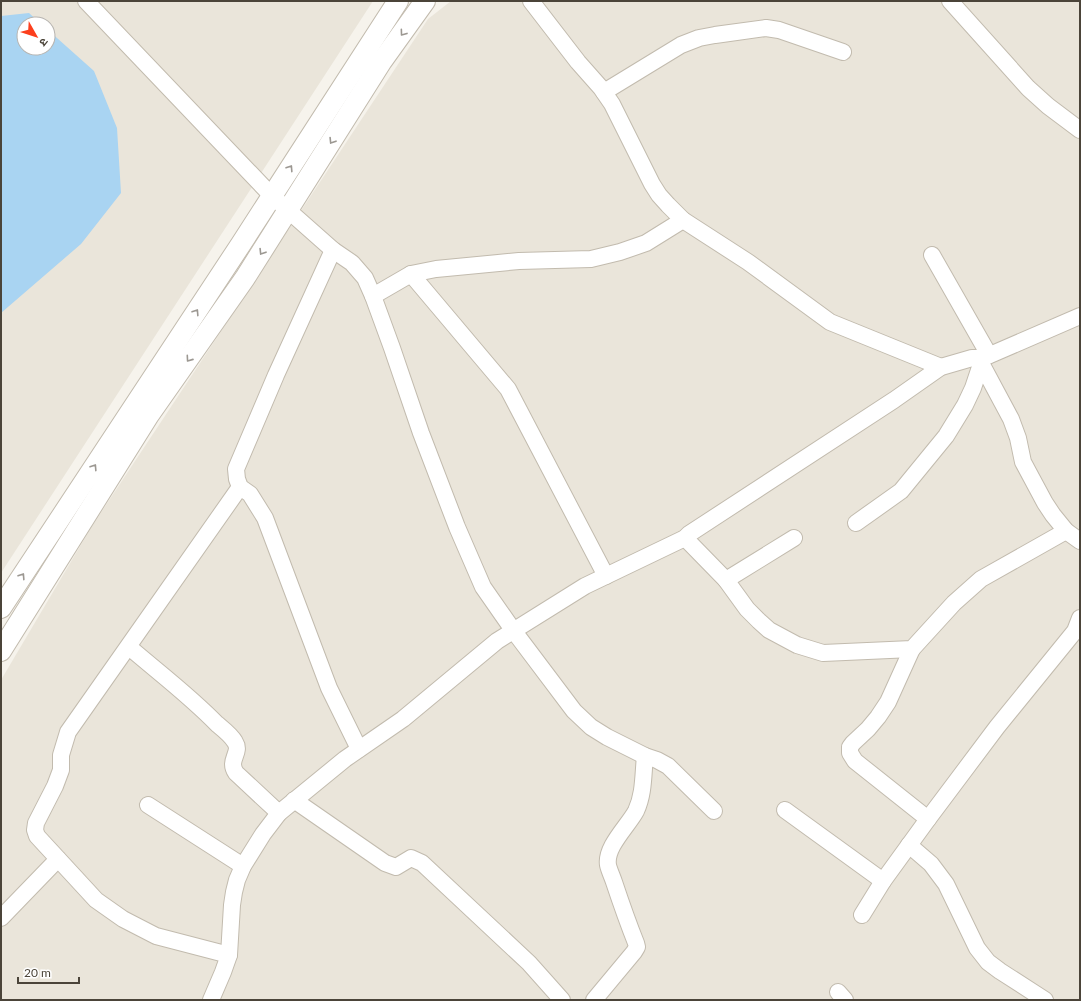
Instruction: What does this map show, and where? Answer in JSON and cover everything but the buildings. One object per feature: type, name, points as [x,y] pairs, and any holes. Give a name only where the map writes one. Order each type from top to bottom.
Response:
[{"type":"street","points":[[86,1],[272,196],[333,250],[352,263],[365,278],[373,296],[421,433],[457,527],[483,587],[574,712],[591,727],[606,737],[668,766],[714,810]]},
{"type":"street","points":[[1,608],[272,196],[398,1]]},
{"type":"street","points":[[1,651],[149,415],[245,278],[382,61],[425,1]]},
{"type":"street","points":[[531,1],[578,62],[604,92],[612,104],[652,184],[668,206],[683,220],[748,262],[830,322],[941,367]]},
{"type":"street","points":[[950,1],[1028,88],[1048,106],[1080,130]]},
{"type":"street","points":[[604,92],[681,45],[699,38],[715,35],[766,28],[779,30],[843,52]]},
{"type":"street","points":[[373,296],[411,274],[436,269],[512,262],[591,259],[620,252],[646,243],[683,220]]},
{"type":"street","points":[[333,250],[276,375],[236,469],[240,487],[250,494],[265,518],[329,688],[359,749]]},
{"type":"street","points":[[932,256],[984,359],[1011,419],[1018,438],[1023,462],[1053,515],[1066,531],[1080,540]]},
{"type":"street","points":[[411,274],[508,389],[606,576]]},
{"type":"street","points":[[213,999],[229,955],[234,892],[243,866],[263,834],[279,813],[345,759],[402,719],[497,641],[513,630],[585,586],[685,538],[894,400],[941,367],[972,358],[984,359],[1080,316]]},
{"type":"street","points":[[856,523],[901,491],[942,442],[965,405],[984,359]]},
{"type":"street","points":[[229,955],[156,936],[123,919],[96,900],[37,836],[35,830],[36,823],[61,770],[62,755],[68,732],[240,487]]},
{"type":"street","points":[[928,819],[855,761],[850,753],[850,747],[868,729],[888,702],[912,649],[954,603],[982,579],[1066,531]]},
{"type":"street","points":[[685,538],[726,580],[759,621],[769,630],[797,645],[823,653],[912,649]]},
{"type":"street","points":[[726,580],[794,538]]},
{"type":"street","points":[[862,915],[883,881],[997,727],[1078,628]]},
{"type":"street","points":[[129,647],[207,713],[234,742],[237,748],[232,763],[233,769],[279,813]]},
{"type":"street","points":[[594,1000],[637,947],[620,902],[608,864],[609,856],[613,847],[636,811],[642,787],[645,756]]},
{"type":"street","points":[[294,800],[385,862],[396,867],[411,858],[422,862],[530,963],[562,1000]]},
{"type":"street","points":[[148,805],[243,866]]},
{"type":"street","points":[[785,810],[883,881]]},
{"type":"street","points":[[909,845],[931,864],[946,884],[976,948],[988,962],[1045,1000]]},
{"type":"street","points":[[1,918],[58,859]]},
{"type":"shaded area","points":[[1,1],[373,1],[1,573]]},
{"type":"shaded area","points":[[451,1],[1080,1],[1080,1000],[1,1000],[1,680],[92,526],[428,19]]},
{"type":"water","points":[[29,13],[32,16],[16,16],[16,56],[56,56],[56,37],[94,71],[117,128],[121,193],[81,244],[1,313],[1,16]]}]
